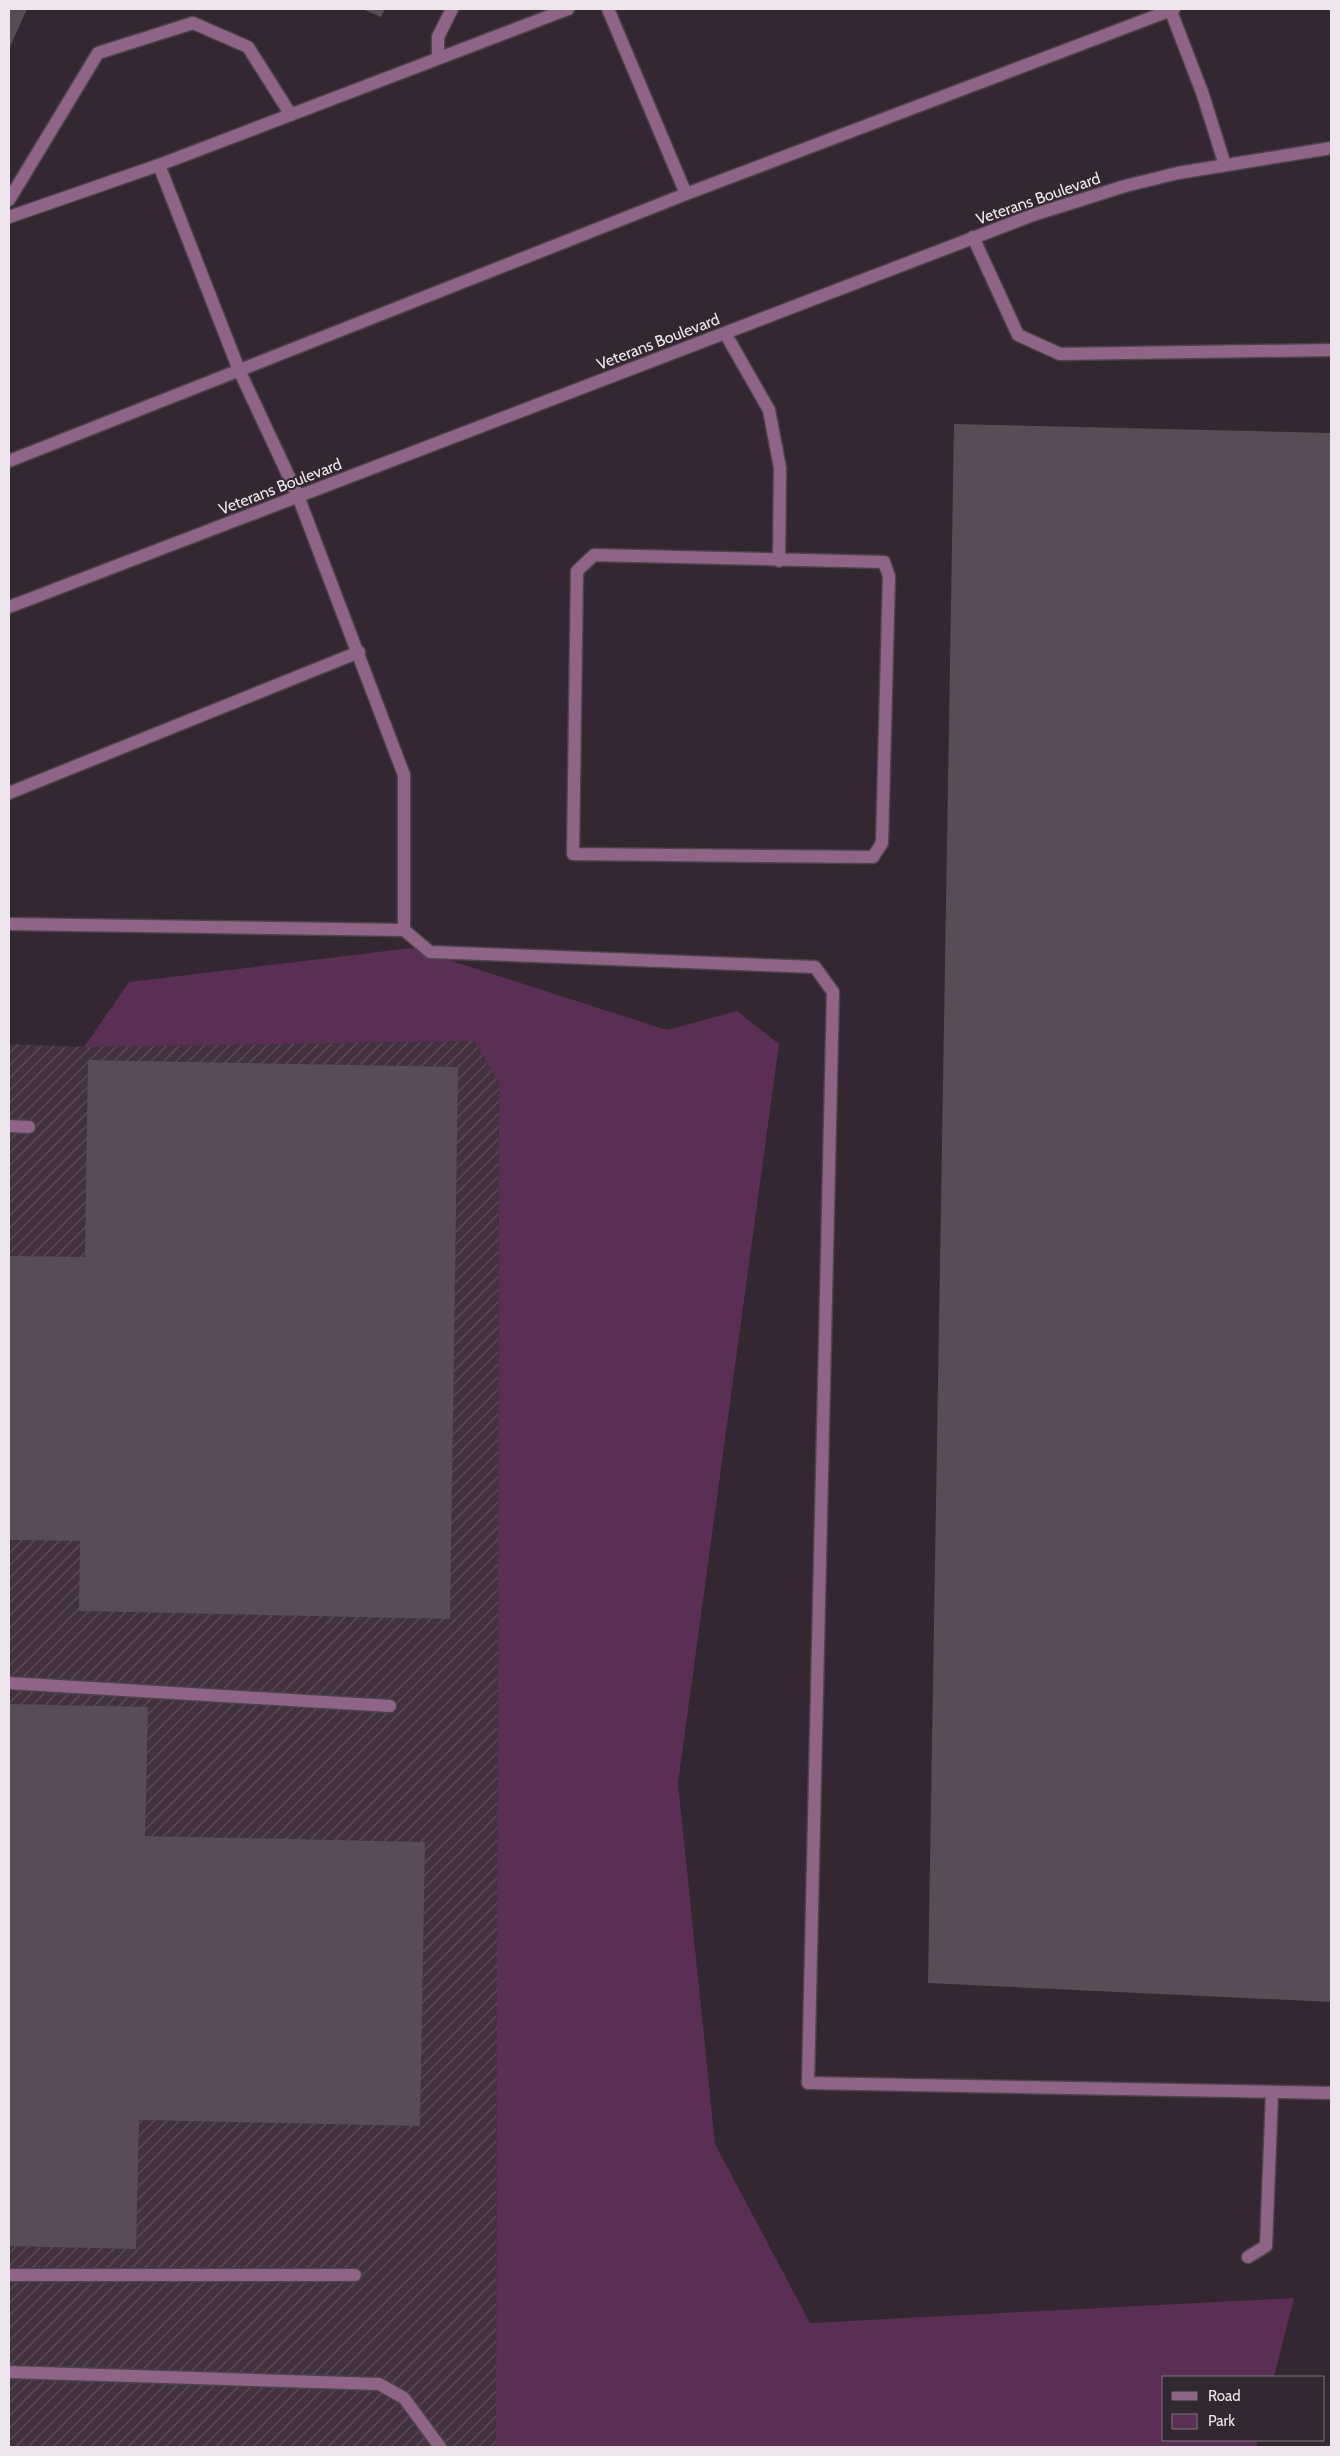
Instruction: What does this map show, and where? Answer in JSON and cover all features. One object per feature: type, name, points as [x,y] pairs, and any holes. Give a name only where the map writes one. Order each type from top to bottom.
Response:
[{"type":"street","points":[[438,58],[438,37],[452,9]]},
{"type":"street","points":[[9,217],[160,165],[568,9]]},
{"type":"street","points":[[608,9],[686,194]]},
{"type":"street","points":[[1170,9],[1202,92],[1225,165]]},
{"type":"street","points":[[9,461],[686,194],[1174,9]]},
{"type":"street","points":[[9,200],[98,53],[193,23],[248,47],[291,115]]},
{"type":"street","name":"Veterans Boulevard","points":[[9,607],[1032,215],[1125,186],[1225,165],[1331,148]]},
{"type":"street","points":[[160,165],[239,370],[298,496],[404,774],[404,930]]},
{"type":"street","points":[[972,237],[1018,336],[1060,354],[1331,350]]},
{"type":"street","points":[[725,332],[769,410],[780,468],[779,561]]},
{"type":"street","points":[[594,555],[779,561],[884,562],[889,576],[882,843],[873,857],[573,854],[576,570],[594,555]]},
{"type":"street","points":[[9,793],[359,652]]},
{"type":"street","points":[[9,924],[404,930],[430,952],[815,967],[833,992],[808,2083],[1331,2093]]},
{"type":"street","points":[[9,1126],[29,1127]]},
{"type":"street","points":[[9,1683],[390,1706]]},
{"type":"street","points":[[1248,2257],[1266,2246],[1272,2093]]},
{"type":"street","points":[[9,2275],[355,2275]]},
{"type":"street","points":[[9,2372],[379,2384],[404,2398],[440,2447]]},
{"type":"shaded area","points":[[474,1041],[499,1083],[496,2447],[9,2447],[9,1044],[84,1047]]},
{"type":"green space","points":[[411,948],[667,1030],[737,1011],[779,1044],[678,1783],[715,2144],[810,2323],[1294,2298],[1274,2376],[1162,2376],[1162,2441],[1258,2441],[1256,2447],[496,2447],[499,1083],[474,1041],[84,1047],[129,982]]},
{"type":"building","points":[[9,9],[27,9],[9,49]]},
{"type":"building","points":[[362,9],[385,9],[381,17]]},
{"type":"building","points":[[954,424],[1331,433],[1331,2002],[928,1983]]},
{"type":"building","points":[[88,1060],[458,1067],[450,1619],[79,1611],[80,1541],[9,1540],[9,1256],[85,1257]]},
{"type":"building","points":[[9,1704],[148,1707],[145,1836],[425,1842],[420,2126],[139,2120],[136,2249],[9,2246]]}]
